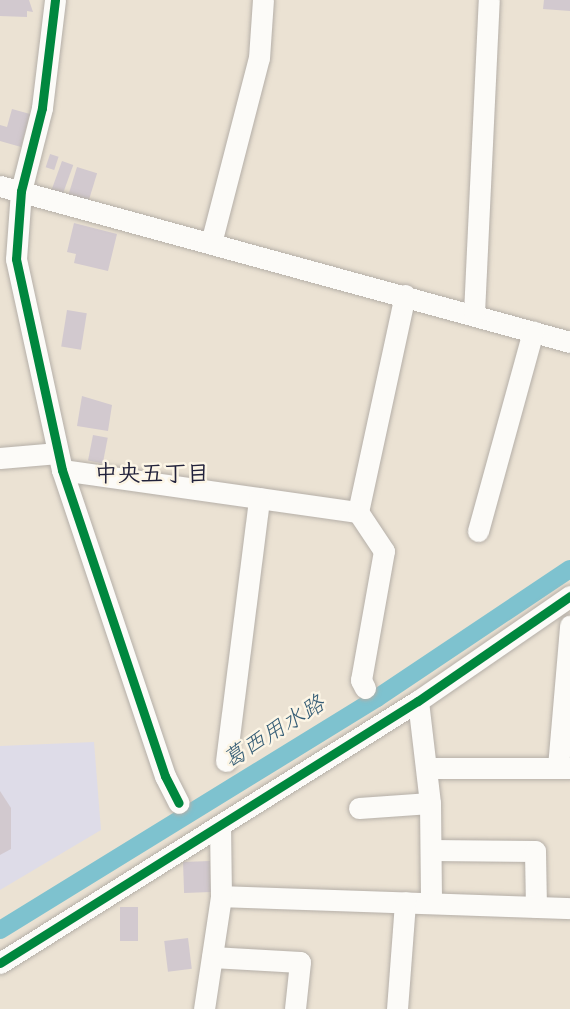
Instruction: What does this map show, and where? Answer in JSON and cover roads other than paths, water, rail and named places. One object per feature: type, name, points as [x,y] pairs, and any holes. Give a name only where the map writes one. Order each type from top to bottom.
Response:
[{"type":"street","points":[[55,0],[42,107],[10,189],[16,260],[60,461],[165,776],[179,803]]},
{"type":"street","points":[[211,243],[259,58],[263,0]]},
{"type":"street","points":[[474,313],[489,0]]},
{"type":"street","points":[[10,189],[474,313],[570,342]]},
{"type":"street","points":[[365,688],[361,680],[384,551],[358,512],[405,295]]},
{"type":"street","points":[[478,530],[533,331]]},
{"type":"street","points":[[0,458],[60,461],[259,498],[358,512]]},
{"type":"street","points":[[226,761],[259,498]]},
{"type":"street","points":[[0,963],[418,701],[570,596]]},
{"type":"street","points":[[427,768],[564,768],[570,626]]},
{"type":"street","points":[[418,701],[430,803],[431,903]]},
{"type":"street","points":[[359,808],[430,803]]},
{"type":"street","points":[[204,1009],[221,896],[220,826]]},
{"type":"street","points":[[431,850],[535,851],[536,906]]},
{"type":"street","points":[[221,896],[570,908]]},
{"type":"street","points":[[397,1009],[405,902]]},
{"type":"street","points":[[212,957],[300,962],[295,1009]]},
{"type":"waterway","name":"葛西用水路","points":[[0,930],[377,698],[570,569]]},
{"type":"district","name":"中央五丁目","points":[[152,474]]}]
